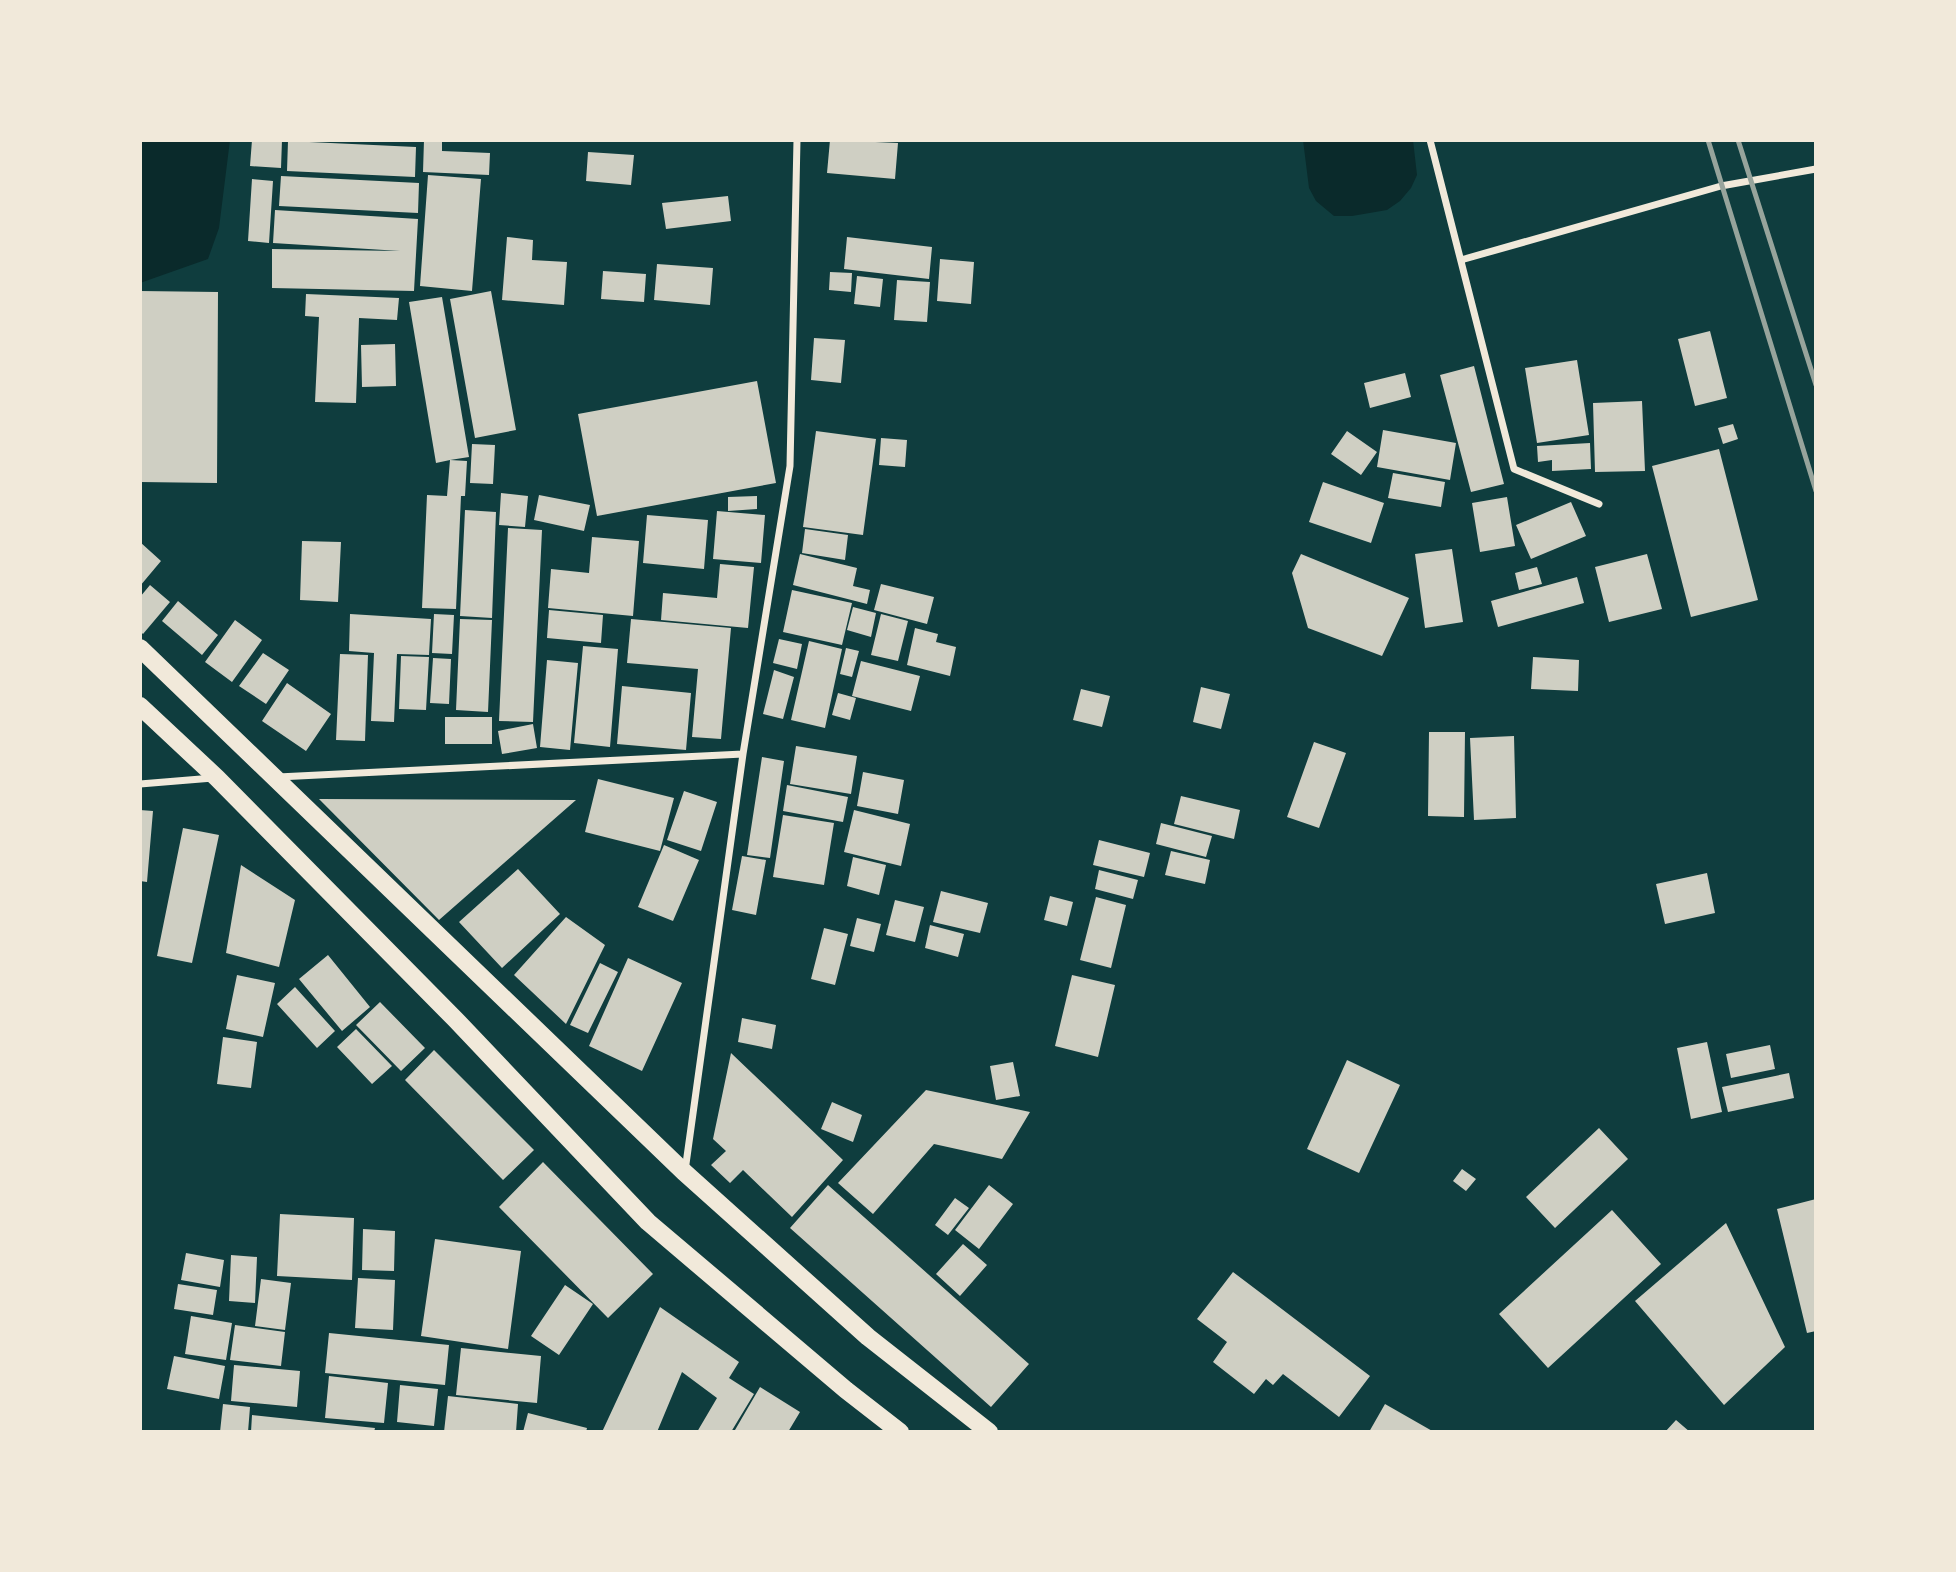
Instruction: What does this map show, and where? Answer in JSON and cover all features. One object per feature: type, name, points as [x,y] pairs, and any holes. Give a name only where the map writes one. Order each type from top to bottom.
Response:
[{"type":"main road","points":[[140,648],[684,1172],[868,1337],[989,1432]]},
{"type":"main road","points":[[140,706],[217,778],[455,1019],[648,1222],[846,1390],[900,1432]]},
{"type":"street","points":[[684,1172],[743,754],[790,466],[797,140]]},
{"type":"street","points":[[1430,140],[1514,469],[1600,504]]},
{"type":"street","points":[[1461,260],[1721,186],[1816,169]]},
{"type":"street","points":[[274,777],[743,754]]},
{"type":"street","points":[[140,784],[217,778]]},
{"type":"water","points":[[140,140],[230,140],[219,228],[208,259],[140,283]]},
{"type":"water","points":[[1303,140],[1413,140],[1417,175],[1400,201],[1387,210],[1334,216],[1316,201],[1309,188]]},
{"type":"building","points":[[252,140],[282,140],[281,168],[250,166]]},
{"type":"building","points":[[424,140],[442,140],[442,151],[490,153],[489,175],[423,172]]},
{"type":"building","points":[[830,140],[898,143],[895,179],[827,173]]},
{"type":"building","points":[[288,141],[416,147],[415,177],[287,171]]},
{"type":"building","points":[[588,152],[634,155],[631,185],[586,181]]},
{"type":"building","points":[[428,175],[481,179],[472,291],[420,286]]},
{"type":"building","points":[[281,176],[419,183],[418,213],[279,206]]},
{"type":"building","points":[[252,179],[273,181],[269,243],[248,241]]},
{"type":"building","points":[[728,196],[731,221],[666,229],[662,203]]},
{"type":"building","points":[[275,210],[418,219],[414,291],[272,288],[272,249],[400,251],[273,243]]},
{"type":"building","points":[[507,237],[533,240],[532,260],[567,262],[564,305],[502,300]]},
{"type":"building","points":[[847,237],[932,247],[929,279],[844,269]]},
{"type":"building","points":[[940,259],[974,262],[971,304],[937,301]]},
{"type":"building","points":[[657,264],[713,268],[710,305],[654,300]]},
{"type":"building","points":[[603,271],[646,274],[644,302],[601,299]]},
{"type":"building","points":[[830,272],[852,273],[851,292],[829,290]]},
{"type":"building","points":[[857,276],[883,279],[880,307],[854,304]]},
{"type":"building","points":[[897,280],[930,282],[927,322],[894,320]]},
{"type":"building","points":[[140,291],[218,292],[217,483],[140,482]]},
{"type":"building","points":[[491,291],[516,430],[475,438],[450,299]]},
{"type":"building","points":[[306,294],[399,298],[397,320],[359,318],[356,403],[315,402],[319,317],[305,316]]},
{"type":"building","points":[[442,297],[469,457],[436,463],[409,302]]},
{"type":"building","points":[[1710,331],[1727,398],[1695,406],[1678,339]]},
{"type":"building","points":[[814,338],[845,340],[841,383],[811,380]]},
{"type":"building","points":[[395,344],[396,386],[362,387],[361,345]]},
{"type":"building","points":[[1577,360],[1589,435],[1537,443],[1525,368]]},
{"type":"building","points":[[1474,366],[1504,484],[1471,492],[1440,375]]},
{"type":"building","points":[[1405,373],[1411,397],[1370,408],[1364,383]]},
{"type":"building","points":[[757,381],[776,483],[597,516],[578,414]]},
{"type":"building","points":[[1642,401],[1645,471],[1595,472],[1593,403]]},
{"type":"building","points":[[1733,424],[1738,439],[1723,444],[1718,428]]},
{"type":"building","points":[[1383,430],[1456,443],[1450,480],[1377,467]]},
{"type":"building","points":[[816,431],[876,439],[863,535],[803,527]]},
{"type":"building","points":[[1347,431],[1377,452],[1361,475],[1331,454]]},
{"type":"building","points":[[881,438],[907,440],[905,467],[879,465]]},
{"type":"building","points":[[1590,443],[1591,469],[1552,471],[1552,460],[1538,462],[1537,446]]},
{"type":"building","points":[[472,444],[495,445],[493,484],[470,483]]},
{"type":"building","points":[[1719,449],[1758,600],[1691,617],[1652,466]]},
{"type":"building","points":[[450,460],[467,461],[465,496],[461,496],[456,609],[422,608],[427,495],[447,496]]},
{"type":"building","points":[[1393,473],[1445,482],[1441,507],[1388,498]]},
{"type":"building","points":[[1323,482],[1384,503],[1371,543],[1309,522]]},
{"type":"building","points":[[501,493],[528,496],[525,527],[499,525]]},
{"type":"building","points":[[539,495],[590,505],[584,531],[534,520]]},
{"type":"building","points":[[757,496],[757,509],[728,511],[728,497]]},
{"type":"building","points":[[1507,497],[1515,546],[1480,552],[1472,503]]},
{"type":"building","points":[[1571,502],[1586,536],[1531,559],[1516,525]]},
{"type":"building","points":[[465,510],[496,512],[492,618],[460,616]]},
{"type":"building","points":[[717,511],[765,515],[761,563],[713,559]]},
{"type":"building","points":[[647,515],[708,520],[704,569],[643,563]]},
{"type":"building","points":[[508,528],[542,530],[533,722],[499,721]]},
{"type":"building","points":[[805,529],[848,535],[845,560],[802,553]]},
{"type":"building","points":[[592,537],[639,541],[633,616],[548,608],[551,569],[589,573]]},
{"type":"building","points":[[302,541],[341,542],[338,602],[300,600]]},
{"type":"building","points":[[140,542],[161,561],[140,586]]},
{"type":"building","points":[[1452,549],[1463,622],[1425,628],[1415,554]]},
{"type":"building","points":[[800,554],[857,568],[853,586],[870,590],[867,604],[793,585]]},
{"type":"building","points":[[1301,554],[1409,598],[1382,656],[1308,628],[1292,573]]},
{"type":"building","points":[[1647,554],[1662,609],[1609,622],[1595,567]]},
{"type":"building","points":[[720,564],[754,567],[748,628],[661,620],[663,593],[717,598]]},
{"type":"building","points":[[1537,567],[1542,584],[1519,590],[1515,573]]},
{"type":"building","points":[[1577,577],[1584,603],[1498,627],[1491,601]]},
{"type":"building","points":[[881,584],[934,597],[927,624],[874,610]]},
{"type":"building","points":[[150,585],[170,602],[143,634],[140,631],[140,597]]},
{"type":"building","points":[[792,590],[852,603],[842,645],[783,632]]},
{"type":"building","points":[[178,601],[218,635],[202,655],[162,621]]},
{"type":"building","points":[[853,607],[876,613],[871,637],[847,630]]},
{"type":"building","points":[[549,610],[603,615],[601,643],[547,638]]},
{"type":"building","points":[[350,614],[431,619],[429,655],[397,654],[394,722],[371,721],[374,653],[349,651]]},
{"type":"building","points":[[434,614],[454,615],[452,654],[432,653]]},
{"type":"building","points":[[881,614],[908,621],[898,661],[871,655]]},
{"type":"building","points":[[460,619],[492,620],[488,712],[456,710]]},
{"type":"building","points":[[631,619],[731,628],[721,739],[692,737],[698,669],[627,663]]},
{"type":"building","points":[[235,620],[262,640],[232,682],[205,662]]},
{"type":"building","points":[[915,628],[938,634],[936,642],[956,647],[950,676],[907,665]]},
{"type":"building","points":[[779,639],[802,644],[797,669],[773,663]]},
{"type":"building","points":[[809,641],[842,649],[825,728],[791,720]]},
{"type":"building","points":[[583,646],[618,649],[610,747],[574,743]]},
{"type":"building","points":[[846,648],[859,651],[852,677],[840,674]]},
{"type":"building","points":[[263,653],[289,670],[266,704],[239,686]]},
{"type":"building","points":[[340,654],[368,655],[365,741],[336,740]]},
{"type":"building","points":[[401,656],[429,657],[426,710],[399,709]]},
{"type":"building","points":[[1533,657],[1579,660],[1578,691],[1531,689]]},
{"type":"building","points":[[433,658],[451,659],[449,704],[430,703]]},
{"type":"building","points":[[547,660],[578,663],[570,750],[540,747]]},
{"type":"building","points":[[861,661],[920,676],[911,711],[852,696]]},
{"type":"building","points":[[774,670],[794,677],[783,719],[763,714]]},
{"type":"building","points":[[287,683],[331,714],[306,751],[262,721]]},
{"type":"building","points":[[622,686],[691,693],[686,750],[617,744]]},
{"type":"building","points":[[1201,687],[1230,694],[1221,729],[1193,722]]},
{"type":"building","points":[[1081,689],[1110,696],[1102,727],[1073,720]]},
{"type":"building","points":[[838,693],[856,698],[850,720],[832,715]]},
{"type":"building","points":[[445,717],[492,717],[492,744],[445,744]]},
{"type":"building","points":[[533,724],[537,748],[502,754],[498,731]]},
{"type":"building","points":[[1429,732],[1465,732],[1464,817],[1428,816]]},
{"type":"building","points":[[1514,736],[1516,818],[1474,820],[1470,738]]},
{"type":"building","points":[[1314,742],[1346,753],[1319,828],[1287,817]]},
{"type":"building","points":[[796,746],[857,756],[851,794],[790,784]]},
{"type":"building","points":[[762,757],[784,761],[770,858],[747,855]]},
{"type":"building","points":[[863,772],[904,780],[898,814],[857,806]]},
{"type":"building","points":[[598,779],[674,798],[660,851],[585,832]]},
{"type":"building","points":[[787,785],[848,797],[843,822],[783,811]]},
{"type":"building","points":[[684,791],[717,802],[701,851],[667,840]]},
{"type":"building","points":[[1181,796],[1240,810],[1234,839],[1174,824]]},
{"type":"building","points":[[319,799],[576,800],[439,920]]},
{"type":"building","points":[[140,810],[153,811],[147,882],[140,881]]},
{"type":"building","points":[[854,810],[910,824],[901,866],[844,852]]},
{"type":"building","points":[[783,815],[834,823],[824,885],[773,877]]},
{"type":"building","points":[[1161,823],[1212,836],[1206,857],[1156,844]]},
{"type":"building","points":[[183,828],[219,835],[192,963],[157,956]]},
{"type":"building","points":[[1099,840],[1150,853],[1144,877],[1093,865]]},
{"type":"building","points":[[664,845],[699,860],[673,921],[638,907]]},
{"type":"building","points":[[1171,851],[1210,860],[1205,884],[1165,875]]},
{"type":"building","points":[[742,856],[766,860],[756,915],[732,910]]},
{"type":"building","points":[[853,857],[886,865],[879,895],[847,886]]},
{"type":"building","points":[[241,865],[295,900],[279,967],[226,953]]},
{"type":"building","points":[[518,869],[560,914],[502,968],[459,922]]},
{"type":"building","points":[[1099,870],[1138,880],[1133,899],[1095,889]]},
{"type":"building","points":[[1707,873],[1715,913],[1665,924],[1656,884]]},
{"type":"building","points":[[941,891],[988,903],[980,933],[933,922]]},
{"type":"building","points":[[1050,896],[1073,902],[1067,926],[1044,920]]},
{"type":"building","points":[[1096,897],[1126,905],[1111,968],[1080,960]]},
{"type":"building","points":[[895,900],[924,907],[915,942],[886,935]]},
{"type":"building","points":[[566,917],[605,945],[566,1024],[514,975]]},
{"type":"building","points":[[857,918],[881,924],[874,952],[850,946]]},
{"type":"building","points":[[930,925],[964,934],[958,957],[925,948]]},
{"type":"building","points":[[824,928],[848,934],[835,985],[811,979]]},
{"type":"building","points":[[328,955],[370,1007],[342,1031],[299,979]]},
{"type":"building","points":[[628,958],[682,983],[642,1071],[589,1046]]},
{"type":"building","points":[[600,963],[618,972],[588,1033],[570,1025]]},
{"type":"building","points":[[237,975],[275,983],[263,1037],[226,1029]]},
{"type":"building","points":[[1072,975],[1115,985],[1098,1057],[1055,1046]]},
{"type":"building","points":[[295,987],[335,1031],[317,1048],[277,1004]]},
{"type":"building","points":[[380,1002],[425,1048],[401,1071],[356,1025]]},
{"type":"building","points":[[742,1018],[776,1025],[772,1049],[738,1042]]},
{"type":"building","points":[[356,1029],[392,1066],[372,1084],[337,1047]]},
{"type":"building","points":[[223,1037],[257,1042],[251,1088],[217,1084]]},
{"type":"building","points":[[1707,1042],[1722,1112],[1691,1119],[1677,1048]]},
{"type":"building","points":[[1770,1045],[1775,1069],[1731,1078],[1726,1054]]},
{"type":"building","points":[[434,1050],[534,1150],[503,1180],[405,1080]]},
{"type":"building","points":[[731,1053],[843,1160],[792,1217],[743,1170],[730,1183],[711,1165],[726,1151],[713,1139]]},
{"type":"building","points":[[1347,1060],[1400,1085],[1359,1173],[1307,1149]]},
{"type":"building","points":[[1013,1062],[1020,1096],[996,1100],[990,1066]]},
{"type":"building","points":[[1789,1073],[1794,1098],[1728,1112],[1722,1087]]},
{"type":"building","points":[[926,1090],[1030,1112],[1002,1159],[934,1144],[873,1214],[838,1183]]},
{"type":"building","points":[[832,1102],[862,1115],[853,1142],[821,1129]]},
{"type":"building","points":[[1599,1128],[1628,1159],[1555,1228],[1526,1197]]},
{"type":"building","points":[[543,1162],[653,1274],[608,1318],[499,1207]]},
{"type":"building","points":[[1462,1169],[1476,1179],[1466,1191],[1453,1181]]},
{"type":"building","points":[[828,1185],[1029,1364],[991,1407],[790,1228]]},
{"type":"building","points":[[989,1185],[1013,1204],[979,1249],[955,1230]]},
{"type":"building","points":[[955,1198],[969,1208],[948,1235],[935,1225]]},
{"type":"building","points":[[1816,1199],[1816,1331],[1807,1333],[1777,1209]]},
{"type":"building","points":[[1612,1210],[1661,1264],[1548,1368],[1499,1314]]},
{"type":"building","points":[[280,1214],[354,1218],[352,1280],[277,1276]]},
{"type":"building","points":[[1726,1223],[1785,1347],[1724,1405],[1635,1301]]},
{"type":"building","points":[[363,1229],[395,1231],[394,1271],[362,1270]]},
{"type":"building","points":[[435,1239],[521,1251],[508,1349],[421,1336]]},
{"type":"building","points":[[963,1244],[987,1265],[960,1296],[936,1274]]},
{"type":"building","points":[[186,1253],[224,1260],[220,1287],[181,1280]]},
{"type":"building","points":[[231,1255],[257,1257],[255,1303],[229,1301]]},
{"type":"building","points":[[1233,1272],[1370,1376],[1339,1417],[1283,1374],[1273,1385],[1266,1379],[1254,1394],[1213,1362],[1227,1342],[1197,1319]]},
{"type":"building","points":[[358,1278],[395,1280],[393,1330],[355,1328]]},
{"type":"building","points":[[261,1279],[291,1283],[285,1330],[255,1326]]},
{"type":"building","points":[[178,1284],[217,1290],[213,1315],[174,1309]]},
{"type":"building","points":[[565,1285],[593,1304],[559,1355],[531,1336]]},
{"type":"building","points":[[660,1307],[739,1362],[729,1378],[754,1394],[731,1432],[697,1432],[717,1398],[682,1372],[657,1432],[602,1432]]},
{"type":"building","points":[[191,1316],[232,1323],[226,1360],[185,1354]]},
{"type":"building","points":[[235,1325],[285,1332],[281,1366],[230,1360]]},
{"type":"building","points":[[329,1333],[449,1345],[445,1385],[325,1373]]},
{"type":"building","points":[[461,1348],[541,1356],[537,1403],[456,1395]]},
{"type":"building","points":[[174,1356],[225,1366],[219,1399],[167,1389]]},
{"type":"building","points":[[234,1365],[300,1371],[297,1407],[231,1401]]},
{"type":"building","points":[[329,1376],[388,1383],[384,1423],[325,1418]]},
{"type":"building","points":[[400,1385],[438,1389],[434,1426],[397,1422]]},
{"type":"building","points":[[760,1387],[800,1412],[788,1432],[735,1430]]},
{"type":"building","points":[[448,1396],[518,1404],[516,1432],[444,1432]]},
{"type":"building","points":[[223,1404],[250,1407],[248,1432],[220,1432]]},
{"type":"building","points":[[1385,1404],[1434,1432],[1369,1432]]},
{"type":"building","points":[[528,1413],[587,1428],[586,1432],[523,1432]]},
{"type":"building","points":[[252,1415],[375,1428],[374,1432],[251,1432]]},
{"type":"building","points":[[1676,1420],[1690,1432],[1665,1432]]},
{"type":"railway","points":[[1708,140],[1816,491]]},
{"type":"railway","points":[[1738,140],[1816,385]]}]
